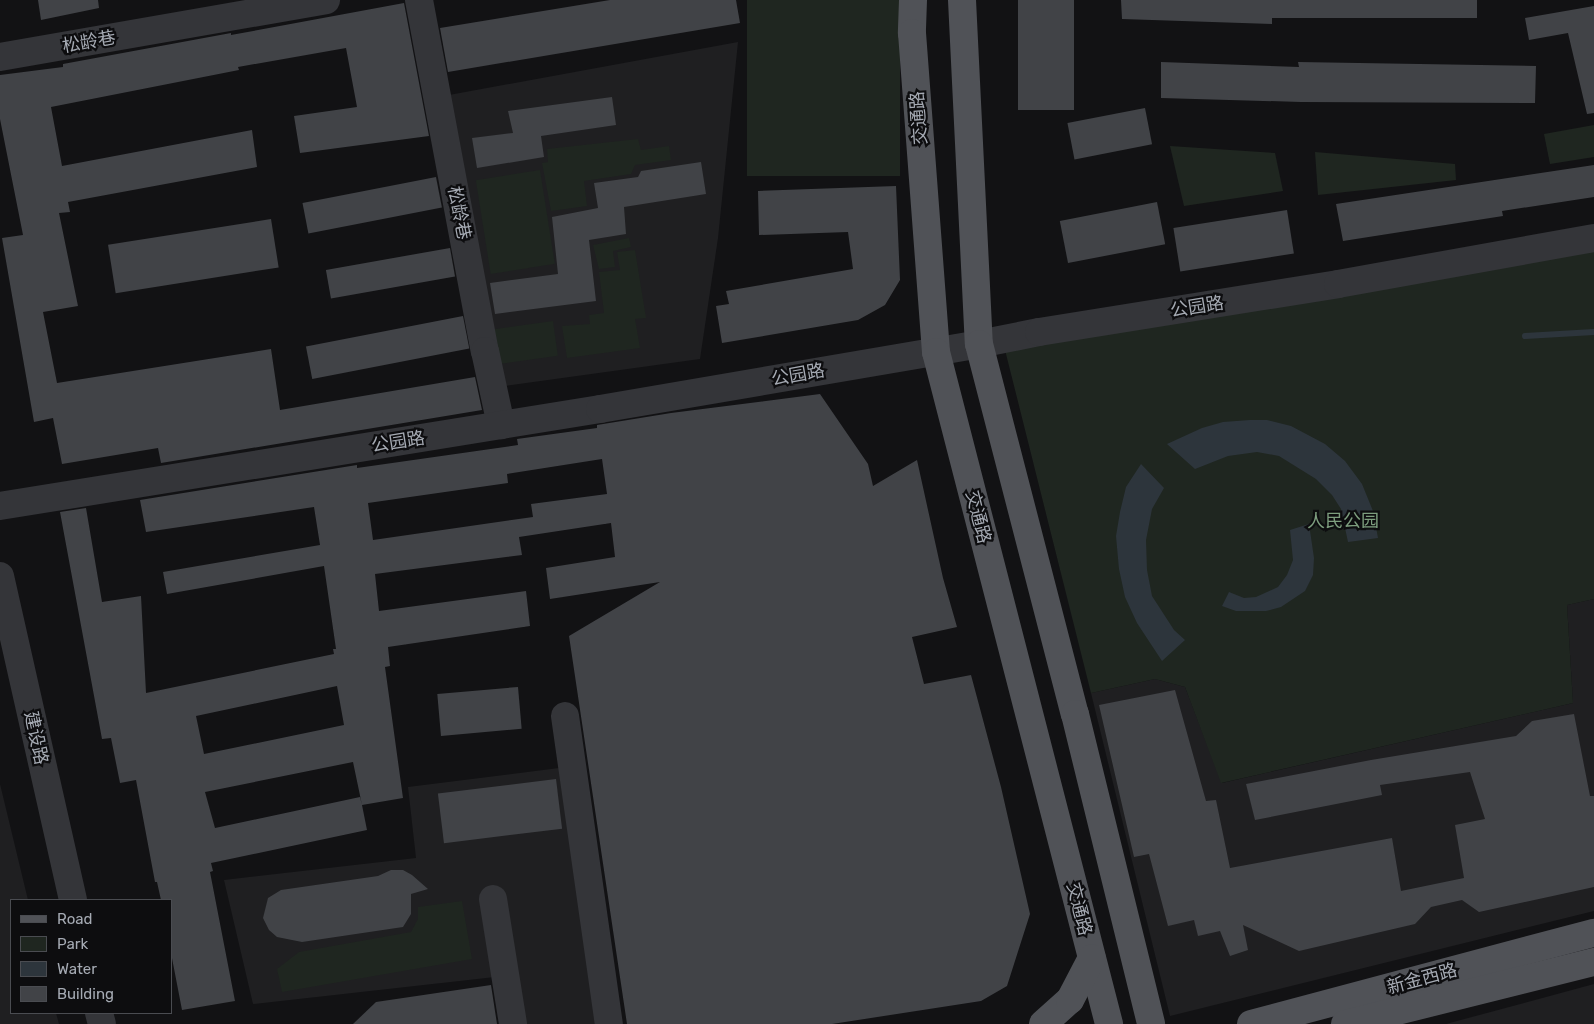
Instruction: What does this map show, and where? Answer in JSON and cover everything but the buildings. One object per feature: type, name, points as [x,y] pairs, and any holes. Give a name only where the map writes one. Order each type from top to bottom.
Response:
[{"type":"main road","name":"交通路","points":[[913,0],[912,34],[936,352],[1109,1024]]},
{"type":"main road","points":[[962,0],[979,344],[1073,705],[1151,1024]]},
{"type":"main road","name":"新金西路","points":[[1250,1024],[1594,933]]},
{"type":"main road","points":[[1043,1024],[1070,1000],[1092,958]]},
{"type":"main road","name":"新金西路","points":[[1348,1024],[1594,962]]},
{"type":"street","name":"松龄巷","points":[[0,57],[326,0]]},
{"type":"street","name":"松龄巷","points":[[419,0],[485,351],[502,425]]},
{"type":"street","name":"公园路","points":[[0,506],[502,425],[936,352],[1039,332],[1338,284],[1594,238]]},
{"type":"street","name":"建设路","points":[[0,576],[73,899]]},
{"type":"street","name":"建设路","points":[[0,648],[56,899]]},
{"type":"street","points":[[565,716],[608,1024]]},
{"type":"street","points":[[493,899],[513,1024]]},
{"type":"shaded area","points":[[738,42],[718,238],[700,359],[498,387],[449,95]]},
{"type":"shaded area","points":[[1594,599],[1594,911],[1170,1016],[1091,693],[1155,679],[1185,687],[1222,783],[1573,703],[1567,605]]},
{"type":"shaded area","points":[[559,768],[600,1024],[513,1024],[504,976],[253,1004],[224,880],[416,858],[408,787]]},
{"type":"shaded area","points":[[0,784],[28,899],[10,899],[10,1014],[56,1014],[59,1024],[0,1024]]},
{"type":"shaded area","points":[[1594,984],[1594,1024],[1446,1024]]},
{"type":"green space","points":[[747,0],[900,0],[900,176],[747,176]]},
{"type":"green space","points":[[1594,125],[1594,157],[1550,164],[1544,134]]},
{"type":"green space","points":[[638,139],[641,150],[669,146],[671,160],[635,165],[631,174],[584,181],[587,206],[551,211],[542,163],[548,162],[547,149]]},
{"type":"green space","points":[[1170,146],[1275,153],[1283,191],[1184,206]]},
{"type":"green space","points":[[1315,152],[1455,164],[1456,180],[1318,195]]},
{"type":"green space","points":[[540,170],[555,264],[491,274],[476,180]]},
{"type":"green space","points":[[629,238],[631,247],[613,251],[615,267],[599,269],[593,245]]},
{"type":"green space","name":"人民公园","points":[[1594,245],[1594,599],[1567,605],[1573,703],[1221,783],[1185,687],[1155,679],[1091,693],[1005,350]]},
{"type":"green space","points":[[635,250],[646,318],[635,319],[640,348],[567,358],[562,326],[590,324],[589,315],[604,313],[599,272],[620,270],[617,252]]},
{"type":"green space","points":[[553,321],[558,356],[497,364],[493,329]]},
{"type":"green space","points":[[462,901],[472,959],[282,992],[277,969],[299,952],[411,932],[418,919],[418,907]]},
{"type":"water","points":[[1267,420],[1291,426],[1325,444],[1345,461],[1362,484],[1373,511],[1378,538],[1348,542],[1341,509],[1332,495],[1316,479],[1279,456],[1257,452],[1228,456],[1195,469],[1167,444],[1202,428],[1223,422]]},
{"type":"water","points":[[1141,464],[1164,488],[1152,509],[1146,540],[1147,570],[1152,596],[1174,630],[1185,640],[1162,661],[1137,623],[1125,597],[1119,569],[1116,536],[1120,512],[1126,487]]},
{"type":"water","points":[[1309,524],[1314,558],[1313,575],[1305,591],[1281,607],[1266,611],[1236,611],[1222,606],[1229,592],[1244,598],[1256,597],[1278,587],[1287,575],[1293,560],[1290,530]]},
{"type":"waterway","points":[[1525,336],[1594,332]]}]
